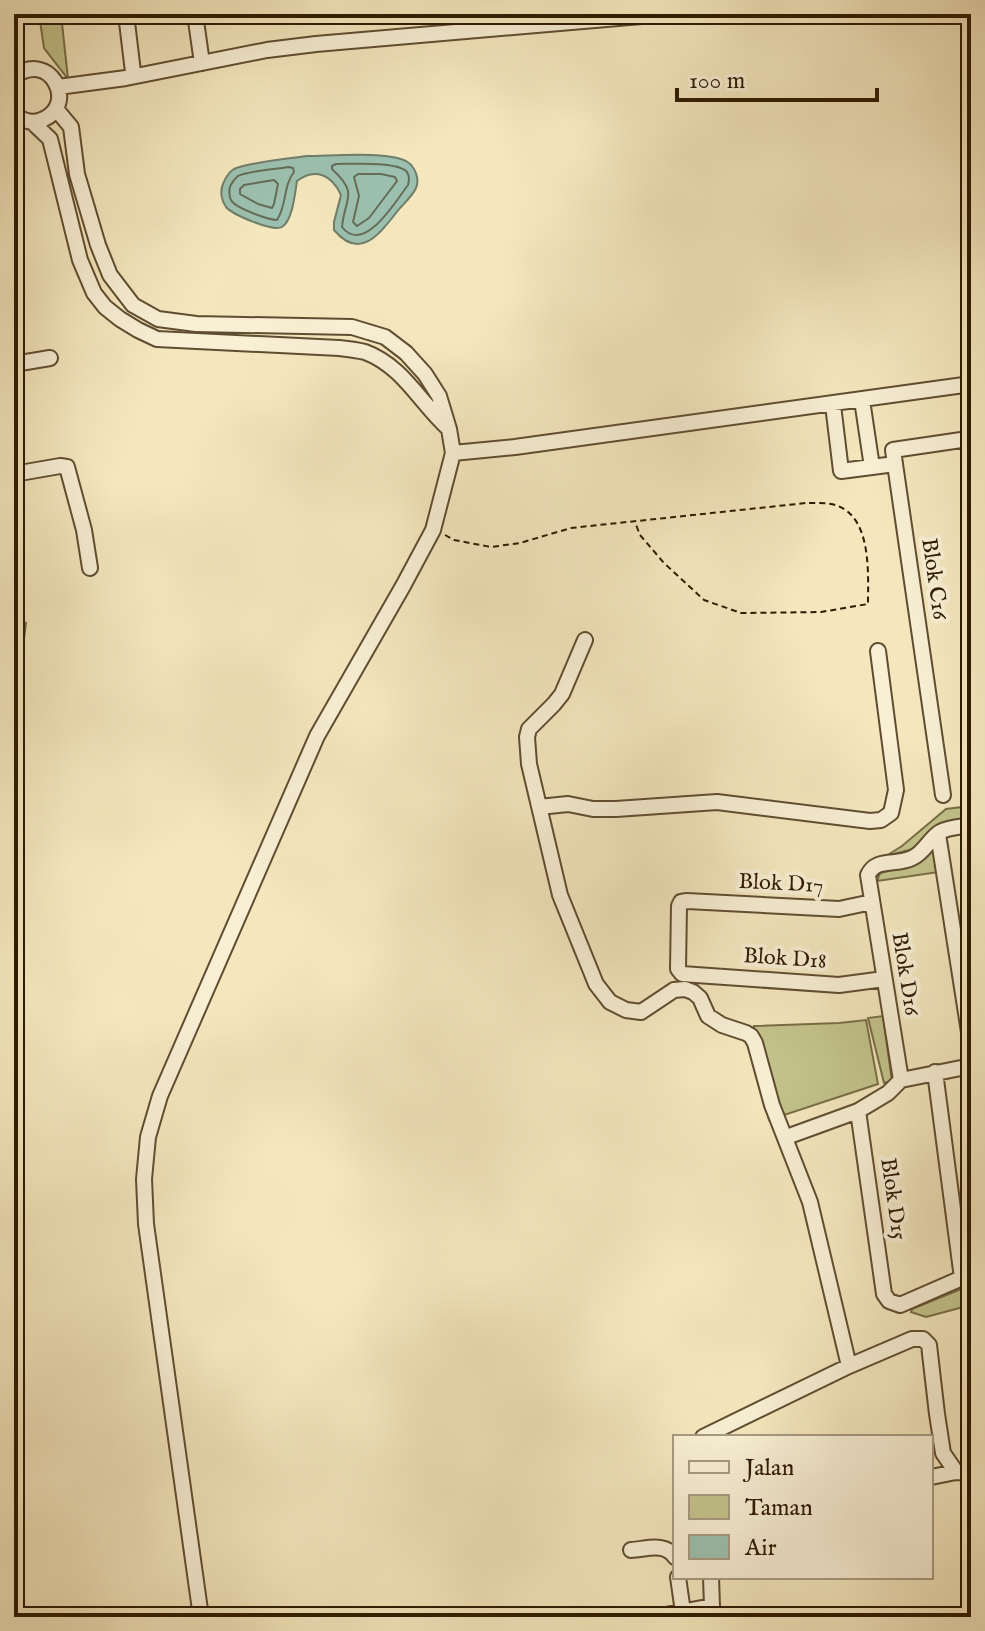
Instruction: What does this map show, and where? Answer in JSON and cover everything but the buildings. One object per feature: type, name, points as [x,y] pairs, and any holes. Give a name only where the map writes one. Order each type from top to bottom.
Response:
[{"type":"street","points":[[126,14],[133,72]]},
{"type":"street","points":[[195,14],[202,63]]},
{"type":"street","points":[[58,87],[316,44],[665,14]]},
{"type":"street","points":[[14,114],[23,120],[41,121],[56,109],[60,95],[50,75],[38,69],[15,72]]},
{"type":"street","points":[[56,109],[71,127],[77,174],[98,245],[110,275],[133,305],[158,319],[196,324],[352,327],[385,337],[406,353],[439,396],[453,453],[433,530],[317,736],[160,1096],[148,1137],[144,1179],[146,1224],[201,1617]]},
{"type":"street","points":[[32,122],[50,139],[80,260],[94,293],[120,319],[157,339],[339,348],[363,352],[399,373],[435,417],[449,429]]},
{"type":"street","points":[[14,364],[50,358]]},
{"type":"street","points":[[453,453],[833,405],[971,384]]},
{"type":"street","points":[[862,400],[872,467]]},
{"type":"street","points":[[833,405],[841,471],[895,464],[893,450],[968,439],[970,451]]},
{"type":"street","name":"Blok C16","points":[[895,464],[943,795]]},
{"type":"street","points":[[14,474],[67,467],[84,530],[90,568]]},
{"type":"street","points":[[585,640],[562,694],[529,729],[527,737],[529,764],[560,895],[596,984],[610,1002],[626,1010],[641,1012],[674,990],[685,989],[700,998],[708,1016],[722,1025],[746,1033],[755,1043],[772,1105],[810,1202],[849,1366]]},
{"type":"street","points":[[539,807],[568,804],[616,809],[717,802],[855,820],[881,820],[891,813],[896,790],[878,651]]},
{"type":"street","points":[[971,825],[938,834],[971,1045]]},
{"type":"street","name":"Blok D16","points":[[901,1080],[868,875],[878,863],[899,863],[916,857],[938,834]]},
{"type":"street","name":"Blok D17","points":[[682,974],[678,969],[681,902],[839,909],[872,902]]},
{"type":"street","name":"Blok D18","points":[[682,974],[839,985],[884,979]]},
{"type":"street","points":[[792,1135],[858,1111],[888,1093],[901,1080],[971,1066]]},
{"type":"street","points":[[935,1072],[966,1276]]},
{"type":"street","name":"Blok D15","points":[[858,1111],[884,1294],[889,1301],[900,1305],[966,1276]]},
{"type":"street","points":[[707,1435],[849,1366],[912,1339],[923,1339],[929,1345],[943,1453],[963,1472]]},
{"type":"street","points":[[933,1477],[963,1472]]},
{"type":"street","points":[[631,1550],[662,1547],[673,1554]]},
{"type":"street","points":[[678,1579],[683,1612]]},
{"type":"street","points":[[655,1617],[683,1612],[714,1612],[711,1579]]},
{"type":"path","points":[[433,530],[454,540],[491,547],[520,543],[571,528],[806,503],[838,505],[857,520],[867,555],[868,604],[821,612],[741,613],[704,600],[664,563],[640,535],[635,522]]},
{"type":"green space","points":[[39,14],[61,14],[68,79],[44,48]]},
{"type":"green space","points":[[14,622],[26,623],[14,718]]},
{"type":"green space","points":[[971,806],[971,818],[946,822],[913,849],[886,856],[946,809]]},
{"type":"green space","points":[[935,849],[939,872],[877,881],[880,873],[915,864]]},
{"type":"green space","points":[[883,1016],[892,1081],[884,1083],[868,1018]]},
{"type":"green space","points":[[866,1020],[878,1084],[769,1120],[755,1064],[754,1026]]},
{"type":"green space","points":[[971,1285],[971,1305],[926,1317],[911,1312],[912,1309]]},
{"type":"water","points":[[372,155],[397,158],[414,169],[416,188],[382,230],[360,244],[343,239],[334,230],[341,195],[333,182],[322,175],[310,174],[297,181],[291,212],[282,227],[253,222],[224,204],[222,187],[234,169],[307,156]]}]
